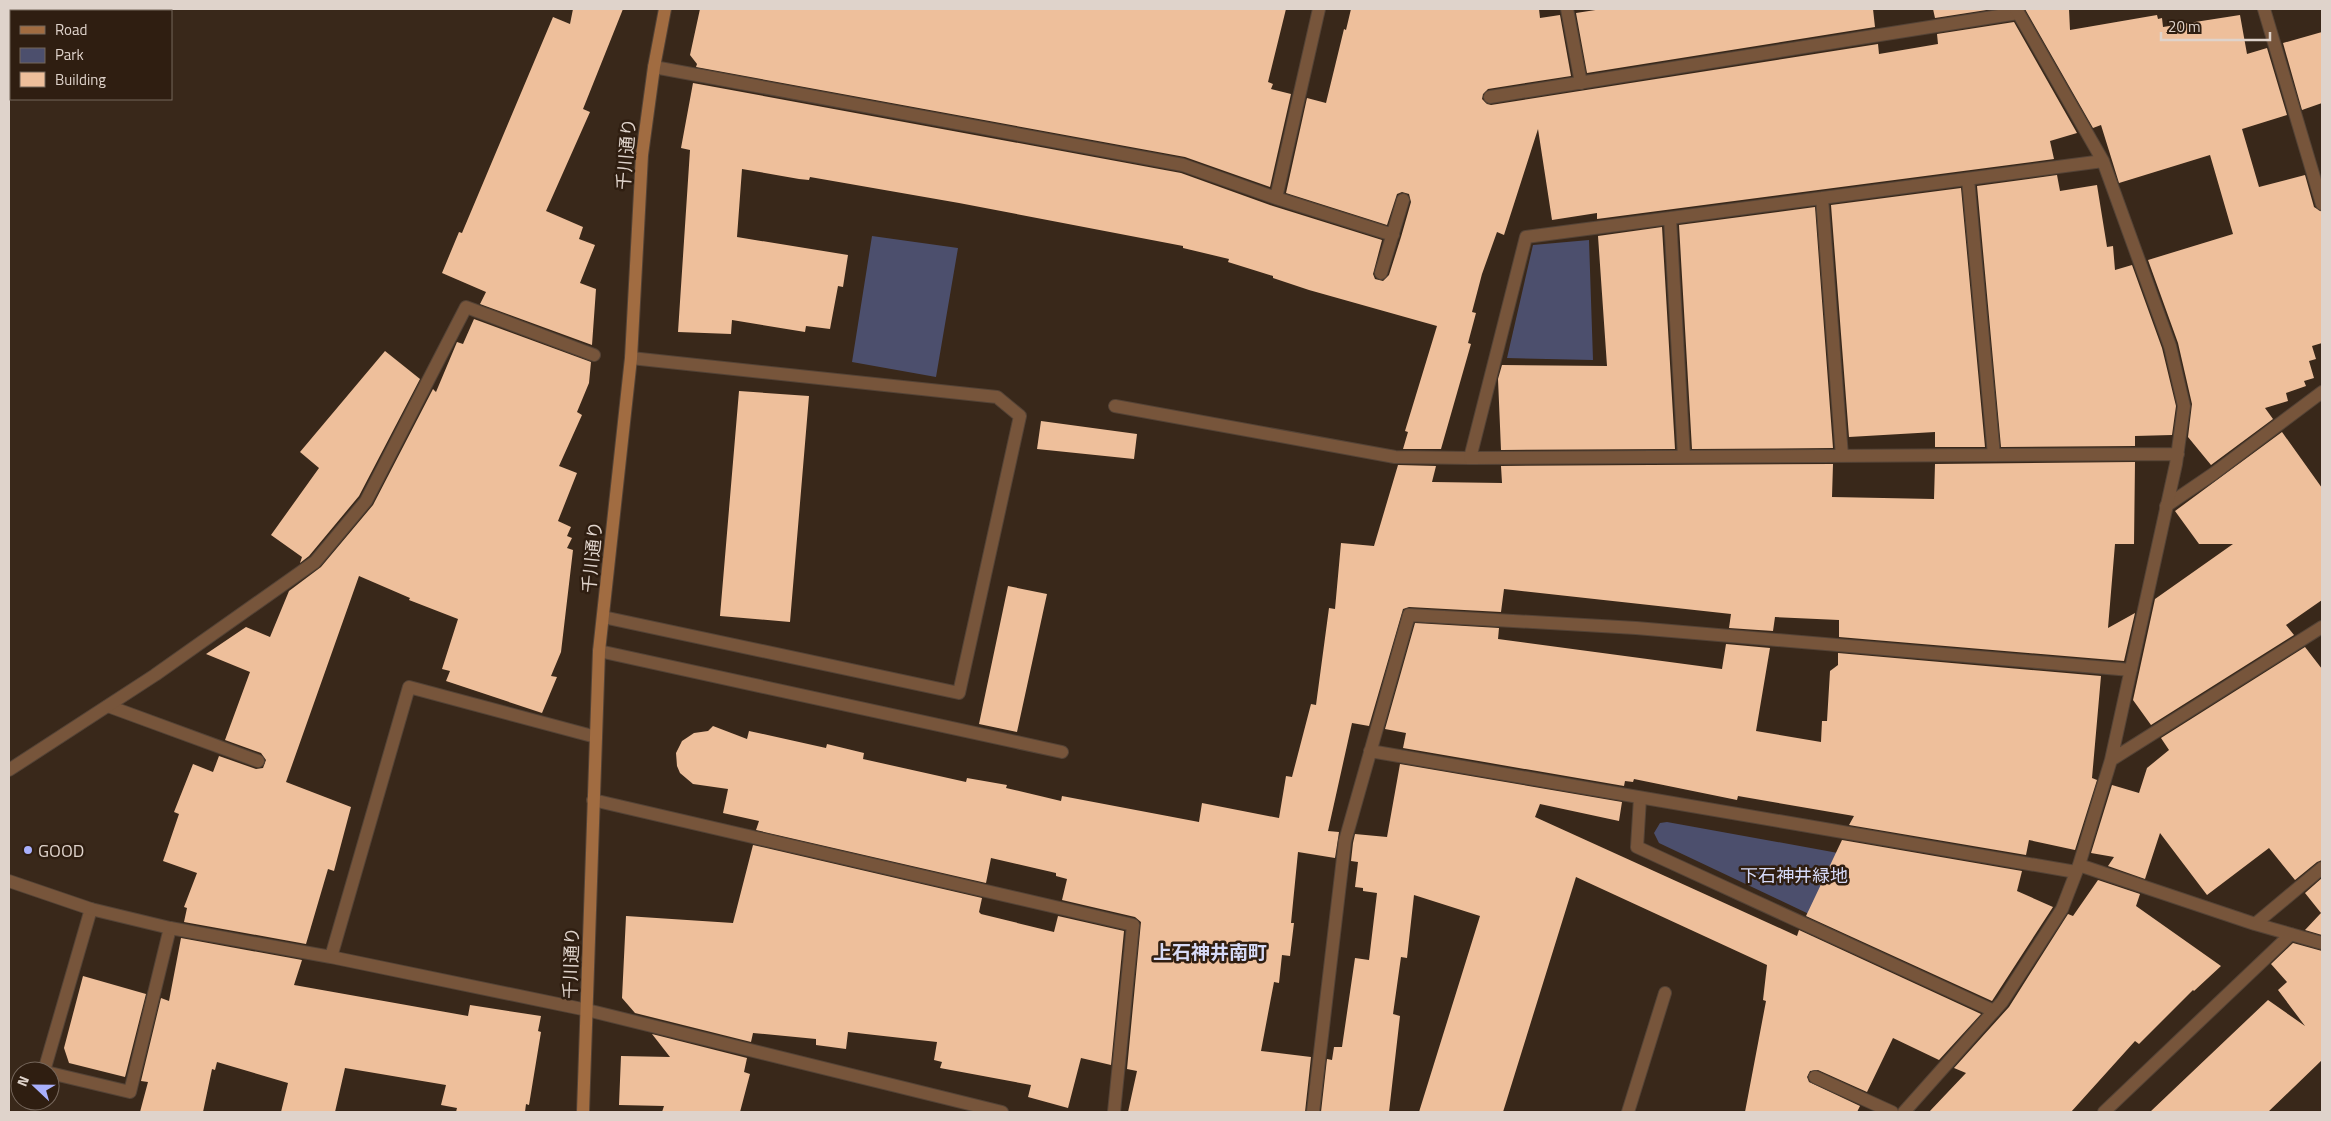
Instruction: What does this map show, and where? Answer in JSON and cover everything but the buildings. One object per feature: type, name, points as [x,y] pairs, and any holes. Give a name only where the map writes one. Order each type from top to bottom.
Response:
[{"type":"main road","name":"千川通り","points":[[582,1112],[599,651],[631,358],[642,155],[654,67],[665,9]]},
{"type":"street","points":[[1276,198],[1319,9]]},
{"type":"street","points":[[1567,9],[1581,82]]},
{"type":"street","points":[[2264,9],[2322,204]]},
{"type":"street","points":[[1490,97],[2017,11],[2103,161],[2170,346],[2184,406],[2178,454],[2111,760],[2077,869],[2062,909],[2002,1002],[1904,1112]]},
{"type":"street","points":[[654,67],[1184,165],[1276,198],[1393,235]]},
{"type":"street","points":[[1470,458],[1526,237],[2103,161]]},
{"type":"street","points":[[1968,179],[1994,455]]},
{"type":"street","points":[[1822,198],[1842,456]]},
{"type":"street","points":[[1381,273],[1403,200]]},
{"type":"street","points":[[1670,218],[1684,457]]},
{"type":"street","points":[[9,770],[155,676],[315,562],[366,502],[466,307],[594,355]]},
{"type":"street","points":[[603,617],[959,693],[1020,416],[998,397],[631,358]]},
{"type":"street","points":[[2166,506],[2213,474],[2322,392]]},
{"type":"street","points":[[1115,406],[1395,457],[2178,454]]},
{"type":"street","points":[[1313,1112],[1345,840],[1409,615],[1646,629],[2131,670]]},
{"type":"street","points":[[2111,760],[2322,627]]},
{"type":"street","points":[[599,651],[1062,752]]},
{"type":"street","points":[[331,956],[409,687],[596,737]]},
{"type":"street","points":[[108,706],[258,761]]},
{"type":"street","points":[[1370,751],[1640,798],[2077,869],[2322,943]]},
{"type":"street","points":[[1640,798],[1637,847],[1994,1011]]},
{"type":"street","points":[[593,800],[1133,925],[1114,1112]]},
{"type":"street","points":[[2254,924],[2322,868]]},
{"type":"street","points":[[9,881],[91,908],[170,928],[331,956],[587,1010],[1002,1112]]},
{"type":"street","points":[[47,1061],[91,908]]},
{"type":"street","points":[[60,1074],[130,1092],[170,928]]},
{"type":"street","points":[[2104,1112],[2291,934]]},
{"type":"street","points":[[1628,1112],[1665,993]]},
{"type":"street","points":[[1815,1077],[1892,1112]]},
{"type":"green space","points":[[872,236],[958,248],[936,377],[852,362]]},
{"type":"green space","points":[[1589,240],[1593,360],[1507,358],[1533,245]]},
{"type":"green space","name":"下石神井緑地","points":[[1667,822],[1838,853],[1811,915],[1659,843],[1654,833],[1660,823]]},
{"type":"place","name":"GOOD","points":[[28,850]]},
{"type":"district","name":"上石神井南町","points":[[1210,951]]}]
